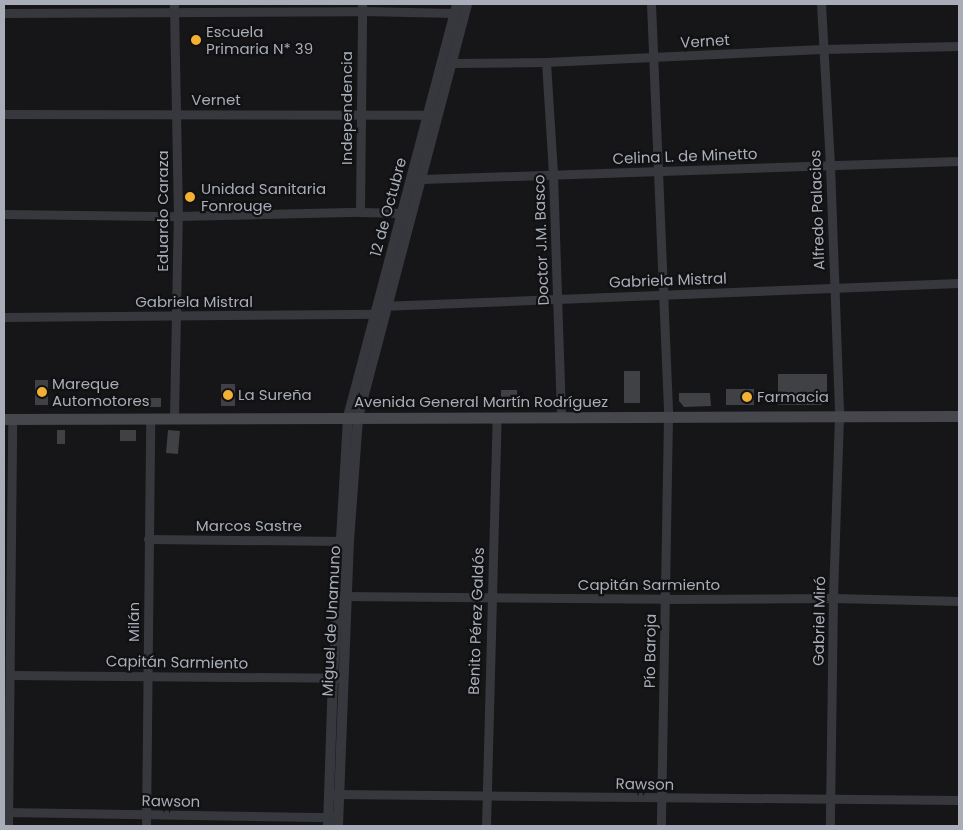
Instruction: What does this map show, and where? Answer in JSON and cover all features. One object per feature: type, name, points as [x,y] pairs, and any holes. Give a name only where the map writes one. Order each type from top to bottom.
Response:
[{"type":"main road","name":"Avenida General Martín Rodríguez","points":[[8,419],[959,416]]},
{"type":"street","name":"12 de Octubre","points":[[353,417],[406,215],[452,63],[467,4]]},
{"type":"street","name":"Pío Baroja","points":[[652,4],[668,417],[661,826]]},
{"type":"street","name":"Alfredo Palacios","points":[[821,4],[830,165],[838,416]]},
{"type":"street","points":[[4,13],[174,7],[456,8]]},
{"type":"street","name":"Eduardo Caraza","points":[[174,7],[178,216],[174,417]]},
{"type":"street","name":"Independencia","points":[[360,212],[362,7]]},
{"type":"street","name":"12 de Octubre","points":[[417,177],[428,115],[456,8]]},
{"type":"street","name":"Vernet","points":[[452,63],[546,62],[823,49],[959,46]]},
{"type":"street","name":"Doctor J.M. Basco","points":[[546,62],[553,174],[561,417]]},
{"type":"street","name":"Vernet","points":[[4,114],[428,115]]},
{"type":"street","name":"Celina L. de Minetto","points":[[417,177],[959,161]]},
{"type":"street","points":[[4,214],[178,216],[360,212],[406,215]]},
{"type":"street","name":"Gabriela Mistral","points":[[4,317],[177,316],[381,310],[556,298],[959,284]]},
{"type":"street","name":"Gabriel Miró","points":[[830,826],[838,416]]},
{"type":"street","name":"Miguel de Unamuno","points":[[333,822],[342,596],[353,417]]},
{"type":"street","name":"Benito Pérez Galdós","points":[[486,826],[490,597],[497,417]]},
{"type":"street","name":"Milán","points":[[146,826],[150,418]]},
{"type":"street","points":[[8,419],[11,675],[6,812],[8,826]]},
{"type":"street","name":"Marcos Sastre","points":[[148,539],[345,540]]},
{"type":"street","name":"Capitán Sarmiento","points":[[342,596],[665,599],[833,598],[959,601]]},
{"type":"street","name":"Capitán Sarmiento","points":[[11,675],[338,678]]},
{"type":"street","name":"Rawson","points":[[334,794],[959,800]]},
{"type":"street","name":"Rawson","points":[[6,812],[333,822]]},
{"type":"building","points":[[624,371],[640,371],[640,403],[624,403]]},
{"type":"building","points":[[778,374],[827,374],[827,400],[821,405],[778,405]]},
{"type":"building","name":"Mareque Automotores","points":[[35,380],[48,380],[48,405],[35,405]]},
{"type":"building","name":"La Sureña","points":[[221,384],[235,384],[235,406],[221,406]]},
{"type":"building","points":[[726,389],[754,389],[754,405],[726,405]]},
{"type":"building","points":[[501,390],[517,390],[517,406],[501,406]]},
{"type":"building","points":[[679,393],[710,393],[711,406],[684,407],[679,401]]},
{"type":"building","points":[[145,398],[161,398],[161,407],[145,407]]},
{"type":"building","points":[[57,430],[65,430],[65,444],[57,444]]},
{"type":"building","points":[[120,430],[136,430],[136,441],[120,441]]},
{"type":"building","points":[[168,430],[180,431],[178,454],[166,453]]},
{"type":"place","name":"Escuela Primaria N* 39","points":[[196,40]]},
{"type":"place","name":"Unidad Sanitaria Fonrouge","points":[[190,197]]},
{"type":"place","name":"Mareque Automotores","points":[[42,392]]},
{"type":"place","name":"La Sureña","points":[[228,395]]},
{"type":"place","name":"Farmacia","points":[[747,397]]}]
